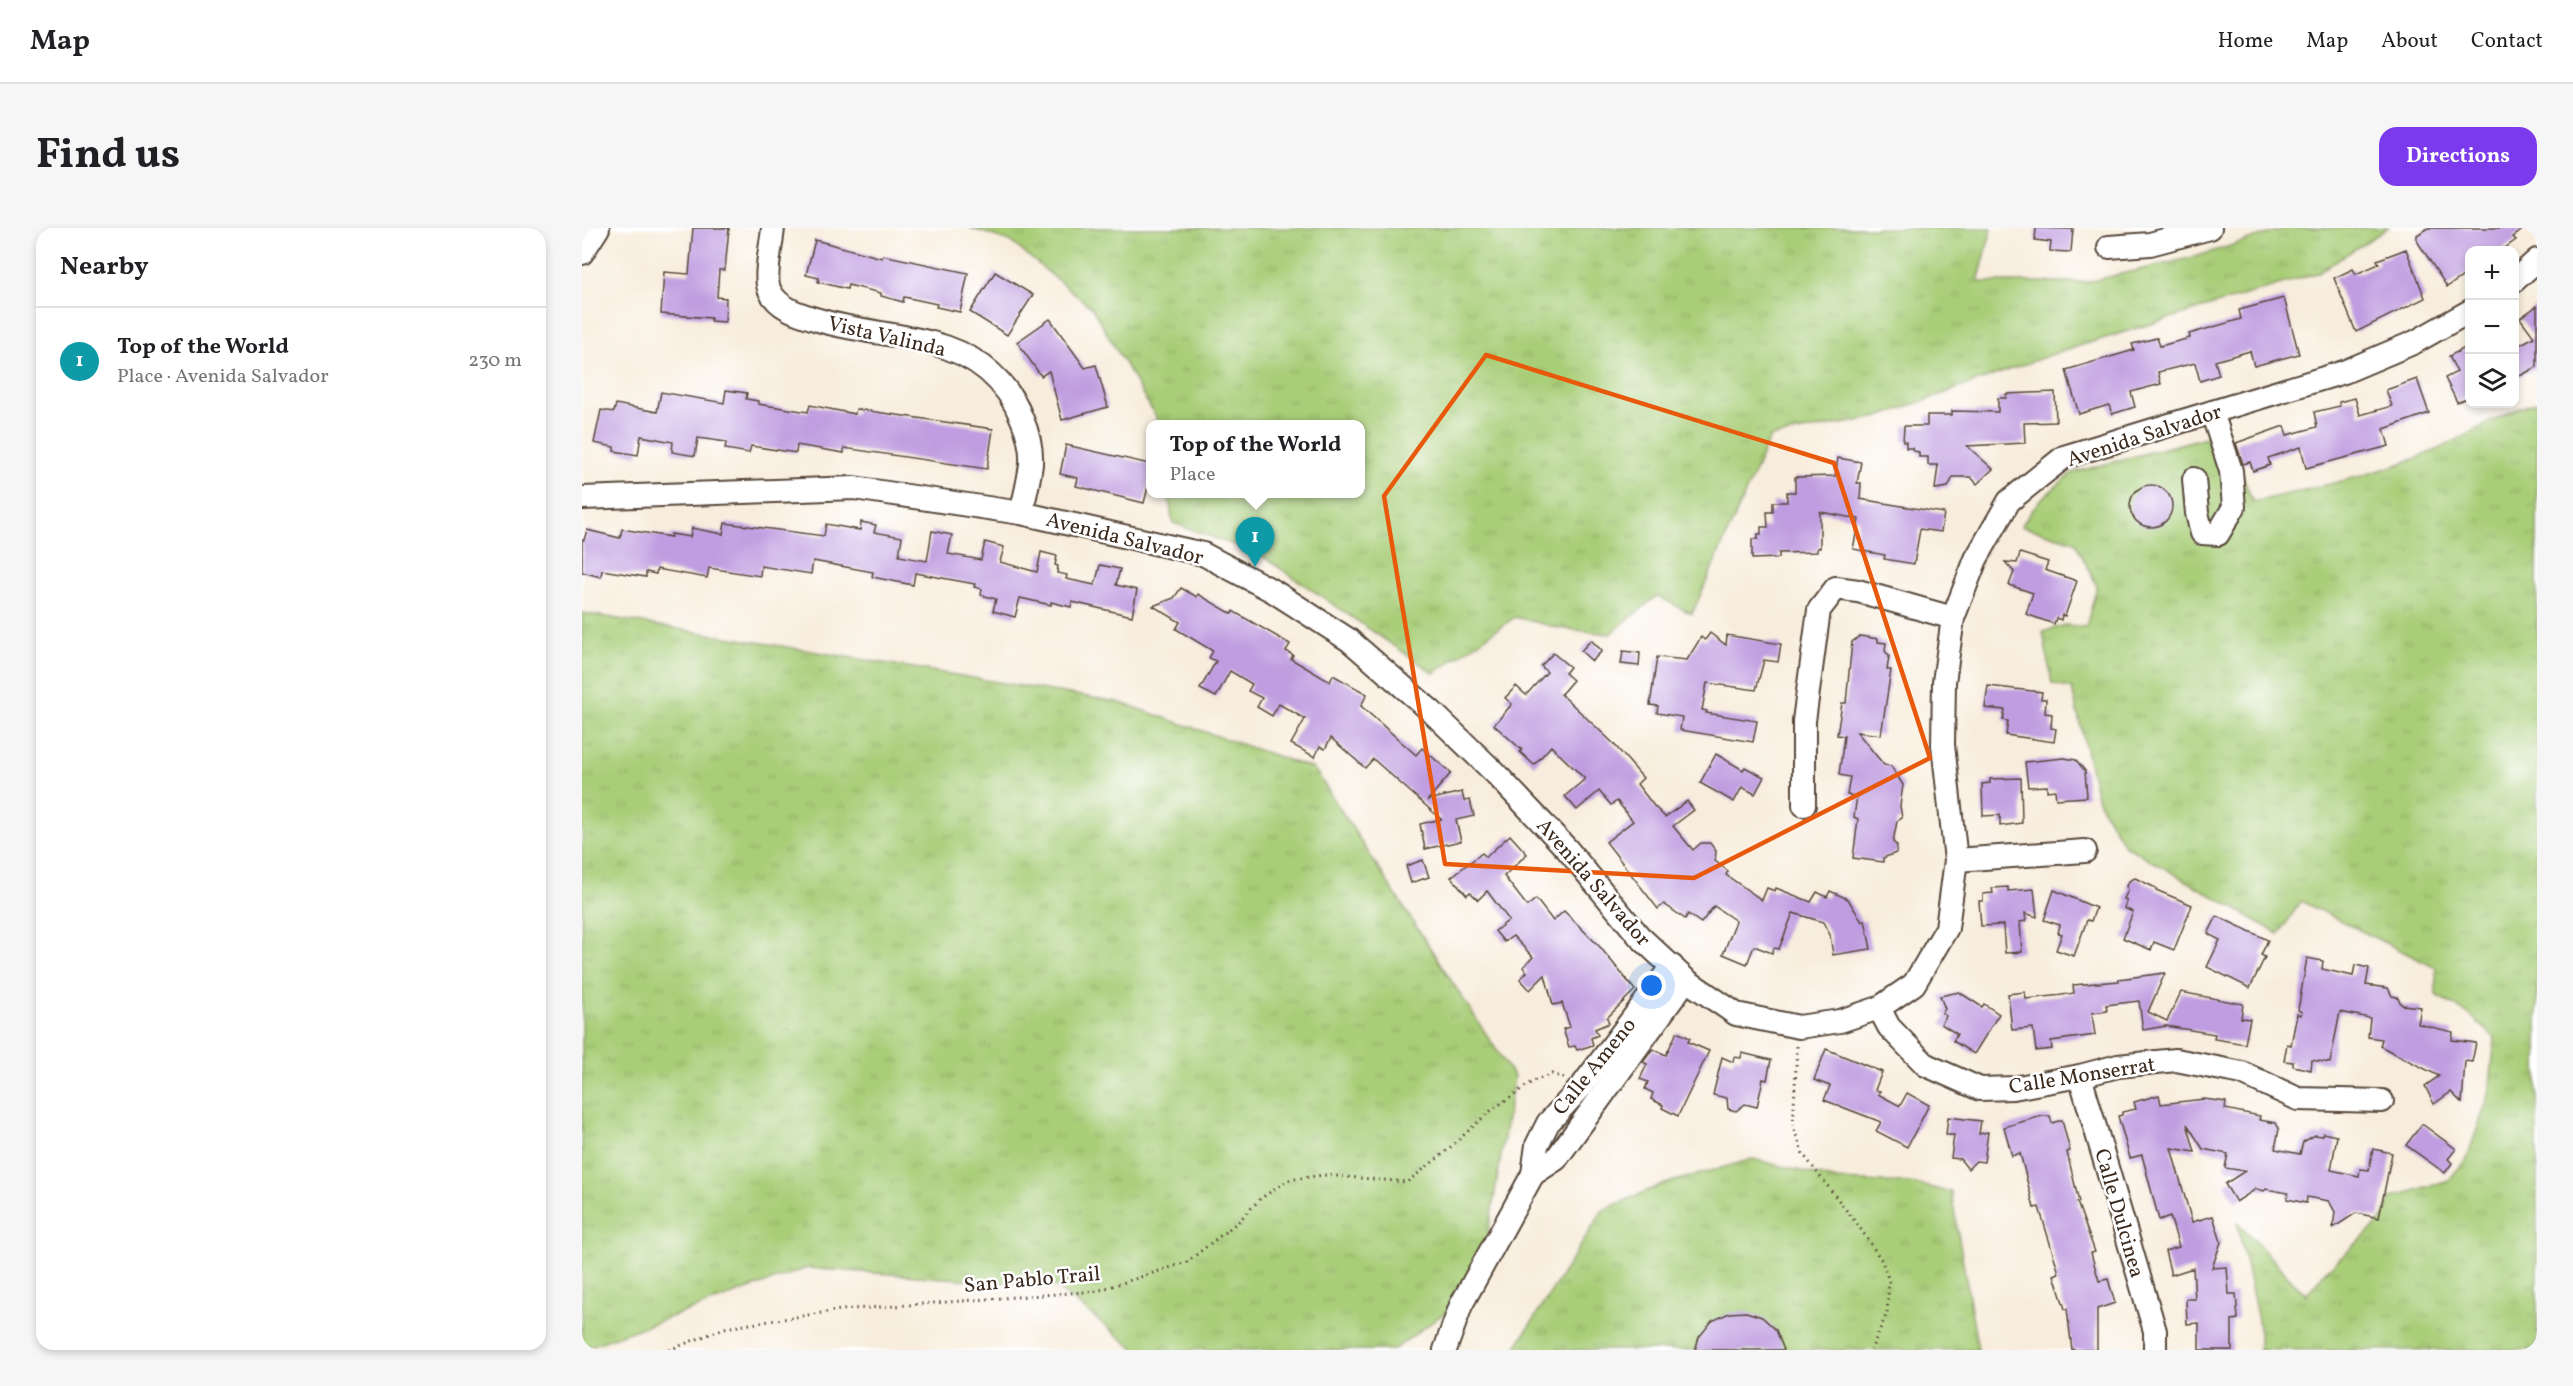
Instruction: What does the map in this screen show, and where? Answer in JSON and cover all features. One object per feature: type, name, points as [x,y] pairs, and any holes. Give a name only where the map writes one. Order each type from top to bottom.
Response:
[{"type":"street","points":[[582,253],[598,228]]},
{"type":"street","name":"Vista Valinda","points":[[774,228],[767,276],[769,290],[777,300],[793,312],[827,323],[933,343],[972,358],[999,378],[1016,403],[1028,435],[1031,462],[1021,513]]},
{"type":"street","points":[[2109,247],[2150,244],[2210,228]]},
{"type":"street","points":[[2519,276],[2537,260]]},
{"type":"street","name":"Avenida Salvador","points":[[582,498],[854,489],[1021,513],[1203,554],[1273,591],[1349,640],[1431,711],[1496,774],[1567,849],[1638,936],[1679,973],[1736,1014],[1799,1027],[1840,1021],[1879,1008],[1914,984],[1947,928],[1956,860],[1943,745],[1944,682],[1953,618],[1976,559],[2009,501],[2064,458],[2344,372],[2415,342],[2465,313]]},
{"type":"street","points":[[2194,479],[2197,513],[2202,533],[2218,534],[2234,507],[2231,471],[2212,412]]},
{"type":"street","points":[[1804,805],[1804,721],[1819,610],[1836,588],[1858,591],[1953,618]]},
{"type":"street","points":[[1956,860],[2085,850]]},
{"type":"street","name":"Calle Ameno","points":[[1445,1350],[1461,1305],[1533,1174],[1537,1145],[1548,1123],[1679,973]]},
{"type":"street","name":"Calle Ameno","points":[[1533,1174],[1556,1159],[1679,973]]},
{"type":"street","name":"Calle Monserrat","points":[[1879,1008],[1889,1027],[1926,1065],[1980,1089],[2013,1088],[2080,1076],[2118,1066],[2176,1060],[2242,1073],[2298,1099],[2382,1101]]},
{"type":"street","name":"Calle Dulcinea","points":[[2080,1076],[2155,1331],[2154,1350]]},
{"type":"path","points":[[1799,1027],[1793,1126],[1803,1154],[1860,1228],[1882,1261],[1889,1281],[1887,1313],[1871,1350]]},
{"type":"path","name":"San Pablo Trail","points":[[669,1350],[725,1328],[840,1310],[1097,1292],[1187,1262],[1239,1221],[1260,1198],[1288,1180],[1323,1175],[1407,1182],[1443,1154],[1489,1112],[1533,1081],[1552,1074],[1582,1086]]},
{"type":"highlighted area","points":[[1486,355],[1834,463],[1930,758],[1694,878],[1445,864],[1384,496]]},
{"type":"green space","points":[[970,228],[1992,228],[1978,282],[2087,282],[2198,256],[2287,228],[2388,228],[2317,273],[2053,354],[1879,417],[1770,437],[1692,614],[1657,596],[1610,634],[1559,628],[1515,617],[1434,673],[1259,554],[1173,523],[1169,498],[1365,498],[1365,420],[1156,420],[1092,308],[1010,241]]},
{"type":"green space","points":[[2537,402],[2537,1350],[2259,1350],[2259,1325],[2237,1222],[2306,1295],[2323,1274],[2383,1219],[2390,1198],[2449,1180],[2467,1158],[2489,1095],[2495,1038],[2469,1014],[2436,995],[2436,968],[2301,901],[2279,934],[2124,845],[2098,801],[2072,689],[2052,684],[2043,632],[2065,625],[2086,627],[2097,586],[2075,542],[2021,526],[2039,501],[2072,473],[2225,432],[2253,502],[2345,480],[2413,460],[2510,412]]},
{"type":"green space","points":[[582,613],[1118,702],[1314,769],[1514,1077],[1479,1288],[1393,1350],[1136,1350],[1055,1286],[807,1268],[582,1349]]},
{"type":"green space","points":[[1753,1159],[1837,1180],[1910,1183],[1951,1192],[1978,1350],[1514,1350],[1603,1210],[1661,1185]]},
{"type":"building","points":[[693,228],[729,228],[725,270],[719,270],[717,297],[726,298],[725,322],[711,321],[711,318],[661,314],[664,272],[689,274]]},
{"type":"building","points":[[2036,228],[2073,229],[2071,252],[2050,251],[2051,242],[2035,240]]},
{"type":"building","points":[[2428,228],[2525,228],[2513,237],[2516,240],[2508,246],[2465,246],[2465,275],[2447,287],[2417,241],[2417,235]]},
{"type":"building","points":[[815,240],[882,258],[883,255],[968,273],[960,312],[904,297],[903,302],[881,296],[881,293],[848,285],[847,289],[818,282],[819,278],[806,275]]},
{"type":"building","points":[[2406,249],[2425,298],[2356,332],[2334,278],[2353,269],[2356,274],[2379,264],[2377,260]]},
{"type":"building","points":[[995,272],[1033,295],[1007,335],[970,312]]},
{"type":"building","points":[[2284,298],[2299,354],[2254,366],[2250,351],[2215,361],[2219,375],[2200,381],[2195,363],[2158,372],[2161,384],[2131,392],[2135,407],[2112,414],[2109,405],[2079,414],[2066,370],[2134,350],[2132,344],[2157,338],[2160,346],[2190,338],[2189,334],[2241,319],[2239,310]]},
{"type":"building","points":[[2537,306],[2537,367],[2519,376],[2519,345],[2534,337],[2520,318]]},
{"type":"building","points":[[1050,319],[1085,368],[1096,365],[1108,407],[1062,420],[1049,371],[1041,376],[1017,342]]},
{"type":"building","points":[[2465,348],[2465,399],[2457,402],[2445,378],[2457,372],[2449,356]]},
{"type":"building","points":[[2417,379],[2429,413],[2384,429],[2389,446],[2306,468],[2301,447],[2268,458],[2270,465],[2253,471],[2250,462],[2243,464],[2236,443],[2284,426],[2287,435],[2317,427],[2314,412],[2340,406],[2339,402],[2355,398],[2360,415],[2392,406],[2386,390]]},
{"type":"building","points":[[726,390],[747,393],[746,399],[758,401],[758,404],[808,412],[810,405],[855,414],[856,409],[993,429],[987,469],[844,448],[844,453],[797,445],[796,453],[751,446],[749,453],[725,449],[726,442],[698,438],[695,456],[672,452],[673,442],[641,436],[638,455],[614,451],[614,447],[594,443],[601,410],[614,412],[616,404],[657,412],[661,392],[724,403]]},
{"type":"building","points":[[2055,392],[2056,422],[2024,423],[2025,443],[1967,446],[1993,469],[1977,484],[1971,477],[1953,477],[1948,487],[1935,489],[1938,465],[1928,465],[1928,457],[1919,457],[1919,452],[1906,448],[1906,442],[1903,442],[1904,426],[1927,426],[1927,415],[1952,415],[1952,411],[1998,412],[1998,398],[2006,398],[2006,394]]},
{"type":"building","points":[[1066,445],[1146,463],[1144,503],[1076,486],[1078,478],[1060,474]]},
{"type":"building","points":[[1838,458],[1861,462],[1857,483],[1861,483],[1860,499],[1944,513],[1941,532],[1920,529],[1914,564],[1884,559],[1885,555],[1853,549],[1859,519],[1820,512],[1820,548],[1817,548],[1817,552],[1779,553],[1779,558],[1752,559],[1752,539],[1758,539],[1761,527],[1768,527],[1767,512],[1773,512],[1773,502],[1787,502],[1787,492],[1795,492],[1795,477],[1835,476]]},
{"type":"building","points":[[2151,485],[2165,492],[2172,506],[2165,520],[2151,527],[2137,520],[2130,506],[2137,492]]},
{"type":"building","points":[[861,522],[876,525],[874,532],[902,537],[899,556],[927,561],[932,531],[952,535],[948,554],[981,560],[985,542],[1004,547],[1000,562],[1037,572],[1041,552],[1057,556],[1055,565],[1058,566],[1057,573],[1067,575],[1066,579],[1095,585],[1100,565],[1120,569],[1116,585],[1137,590],[1132,616],[1072,602],[1071,607],[1020,598],[1015,617],[993,611],[996,599],[981,595],[982,589],[974,587],[975,584],[915,573],[913,585],[872,577],[873,572],[813,561],[811,574],[761,566],[760,576],[709,568],[707,578],[657,569],[656,574],[646,572],[646,577],[602,570],[601,577],[582,572],[582,540],[587,530],[620,538],[622,529],[671,537],[671,534],[690,537],[692,528],[723,534],[725,523],[824,536],[826,524],[860,530]]},
{"type":"building","points":[[2020,553],[2048,562],[2045,570],[2077,581],[2065,616],[2062,615],[2061,620],[2056,618],[2054,624],[2026,614],[2033,593],[2009,585],[2014,572],[2005,562],[2017,563]]},
{"type":"building","points":[[1181,588],[1197,597],[1198,594],[1232,614],[1233,611],[1290,644],[1286,651],[1293,655],[1291,659],[1330,682],[1333,675],[1367,694],[1361,706],[1416,755],[1422,748],[1451,773],[1428,800],[1462,792],[1464,801],[1470,800],[1474,816],[1456,820],[1461,841],[1425,849],[1420,824],[1441,819],[1373,759],[1365,768],[1331,738],[1325,749],[1320,746],[1315,757],[1291,744],[1305,719],[1279,704],[1272,716],[1257,707],[1262,698],[1248,691],[1252,684],[1230,671],[1216,697],[1200,689],[1216,661],[1209,658],[1213,651],[1176,629],[1180,622],[1153,606],[1174,598]]},
{"type":"building","points":[[1710,633],[1726,645],[1727,635],[1781,644],[1778,662],[1764,660],[1756,690],[1707,683],[1702,710],[1707,711],[1706,713],[1757,721],[1753,742],[1680,730],[1682,717],[1657,713],[1658,706],[1650,705],[1657,657],[1687,660],[1701,637],[1705,640]]},
{"type":"building","points":[[1860,636],[1886,643],[1885,651],[1889,656],[1887,670],[1891,670],[1881,735],[1857,732],[1884,765],[1891,766],[1903,785],[1900,806],[1902,818],[1897,821],[1893,842],[1897,846],[1896,853],[1883,858],[1883,862],[1853,858],[1858,819],[1854,817],[1857,796],[1847,795],[1850,777],[1839,775],[1844,736],[1837,735],[1842,703],[1846,703],[1852,642]]},
{"type":"building","points":[[1591,640],[1602,651],[1592,661],[1581,651]]},
{"type":"building","points":[[1623,651],[1640,653],[1639,666],[1621,664]]},
{"type":"building","points":[[1553,653],[1570,667],[1565,673],[1573,680],[1561,694],[1612,742],[1643,778],[1637,784],[1654,806],[1665,817],[1687,801],[1694,810],[1673,826],[1693,850],[1701,843],[1710,843],[1716,851],[1715,861],[1728,871],[1726,875],[1762,900],[1767,888],[1775,891],[1776,888],[1811,902],[1817,892],[1827,897],[1830,891],[1848,899],[1862,922],[1865,920],[1871,949],[1833,955],[1830,935],[1823,922],[1793,913],[1779,949],[1774,948],[1772,953],[1754,946],[1747,964],[1723,954],[1736,921],[1714,906],[1701,923],[1688,914],[1685,919],[1664,904],[1658,909],[1606,842],[1633,821],[1617,801],[1611,805],[1599,791],[1577,810],[1565,796],[1585,779],[1551,746],[1534,765],[1520,752],[1522,750],[1494,725],[1512,704],[1505,698],[1516,686],[1526,695],[1547,672],[1541,666]]},
{"type":"building","points":[[1988,686],[2042,692],[2041,699],[2046,699],[2045,713],[2052,714],[2051,728],[2056,729],[2054,742],[2006,735],[2008,721],[2003,720],[2005,710],[1985,708]]},
{"type":"building","points":[[1716,754],[1743,770],[1745,767],[1764,777],[1755,794],[1742,787],[1734,802],[1700,783]]},
{"type":"building","points":[[2064,758],[2076,760],[2085,771],[2087,797],[2056,799],[2055,790],[2047,791],[2047,786],[2028,787],[2025,762]]},
{"type":"building","points":[[2021,778],[2022,823],[2000,826],[2000,815],[1983,816],[1982,784],[1990,783],[1990,779]]},
{"type":"building","points":[[1510,835],[1527,854],[1504,876],[1527,906],[1536,899],[1553,921],[1564,911],[1600,947],[1635,990],[1607,1018],[1609,1023],[1595,1029],[1598,1035],[1591,1038],[1593,1045],[1577,1050],[1575,1046],[1569,1047],[1563,1029],[1570,1027],[1562,1003],[1553,1005],[1545,975],[1530,990],[1520,979],[1527,972],[1523,967],[1533,957],[1513,936],[1504,942],[1495,931],[1509,920],[1487,891],[1478,900],[1470,892],[1467,895],[1451,877],[1482,853],[1486,857]]},
{"type":"building","points":[[1423,860],[1429,877],[1411,883],[1406,866]]},
{"type":"building","points":[[2135,878],[2156,890],[2192,905],[2174,950],[2154,942],[2151,950],[2123,938],[2133,912],[2124,908],[2127,900],[2124,899],[2129,881]]},
{"type":"building","points":[[2008,887],[2008,891],[2034,889],[2037,917],[2025,913],[2026,921],[2020,922],[2022,952],[2005,953],[2003,925],[1981,926],[1979,901],[1983,901],[1983,894],[1993,893],[1992,888]]},
{"type":"building","points":[[2054,890],[2096,908],[2091,921],[2087,920],[2074,956],[2056,950],[2062,934],[2058,933],[2060,925],[2044,920]]},
{"type":"building","points":[[2217,916],[2268,940],[2261,955],[2265,957],[2250,988],[2207,967],[2220,940],[2208,934]]},
{"type":"building","points":[[2307,958],[2323,961],[2322,969],[2353,976],[2355,965],[2369,968],[2366,985],[2388,988],[2392,996],[2397,997],[2402,1005],[2421,1007],[2418,1024],[2453,1032],[2452,1040],[2476,1043],[2472,1062],[2465,1061],[2462,1103],[2451,1092],[2434,1104],[2425,1086],[2439,1076],[2380,1046],[2382,1039],[2368,1037],[2370,1018],[2340,1012],[2330,1063],[2312,1060],[2311,1070],[2293,1066],[2293,1062],[2284,1061],[2287,1044],[2291,1045],[2297,1014],[2301,1015],[2302,1012],[2298,1010]]},
{"type":"building","points":[[2165,973],[2148,1012],[2167,1021],[2181,992],[2243,1004],[2241,1018],[2250,1019],[2245,1044],[2214,1039],[2215,1034],[2166,1026],[2143,1030],[2139,1001],[2106,1005],[2107,1011],[2092,1013],[2095,1035],[2051,1041],[2052,1049],[2036,1051],[2033,1028],[2012,1030],[2008,994],[2025,992],[2026,999],[2062,995],[2074,993],[2073,985],[2119,981],[2119,979]]},
{"type":"building","points":[[1959,992],[1982,1007],[1984,1004],[1999,1014],[1974,1054],[1953,1041],[1957,1034],[1941,1024],[1946,1016],[1942,1013],[1945,1009],[1940,996]]},
{"type":"building","points":[[1677,1032],[1690,1038],[1688,1042],[1709,1051],[1678,1116],[1651,1099],[1653,1093],[1645,1089],[1648,1082],[1640,1079],[1647,1064],[1643,1062],[1653,1049],[1666,1055]]},
{"type":"building","points":[[1826,1049],[1882,1072],[1875,1090],[1880,1091],[1878,1094],[1900,1106],[1907,1093],[1929,1105],[1907,1147],[1876,1131],[1881,1122],[1824,1100],[1830,1086],[1814,1080]]},
{"type":"building","points":[[1742,1053],[1771,1060],[1767,1080],[1763,1079],[1757,1107],[1745,1104],[1736,1111],[1728,1109],[1727,1098],[1713,1095],[1722,1057],[1733,1062],[1734,1057],[1741,1058]]},
{"type":"building","points":[[2159,1095],[2161,1104],[2204,1099],[2226,1102],[2225,1109],[2260,1116],[2259,1120],[2276,1123],[2279,1129],[2275,1149],[2300,1154],[2303,1142],[2315,1135],[2322,1136],[2323,1133],[2337,1136],[2331,1170],[2359,1176],[2360,1169],[2369,1170],[2373,1149],[2392,1153],[2379,1218],[2356,1213],[2333,1228],[2335,1212],[2329,1201],[2307,1197],[2306,1203],[2287,1199],[2288,1193],[2256,1189],[2236,1202],[2225,1184],[2245,1171],[2225,1168],[2228,1154],[2203,1149],[2187,1124],[2195,1152],[2171,1148],[2192,1222],[2213,1216],[2221,1242],[2212,1268],[2227,1267],[2229,1294],[2236,1294],[2238,1319],[2232,1320],[2232,1350],[2199,1350],[2199,1323],[2187,1324],[2186,1299],[2195,1299],[2193,1268],[2171,1275],[2165,1251],[2179,1247],[2170,1216],[2159,1220],[2142,1155],[2130,1158],[2118,1116],[2122,1115],[2122,1112],[2136,1109],[2134,1102]]},
{"type":"building","points":[[2042,1116],[2050,1116],[2052,1123],[2062,1120],[2070,1151],[2067,1152],[2079,1202],[2077,1202],[2095,1252],[2091,1253],[2099,1281],[2108,1279],[2115,1303],[2097,1309],[2097,1350],[2072,1350],[2067,1309],[2065,1309],[2054,1275],[2059,1273],[2039,1207],[2034,1208],[2020,1153],[2012,1156],[2004,1127]]},
{"type":"building","points":[[1948,1117],[1981,1121],[1979,1134],[1988,1132],[1984,1162],[1976,1161],[1968,1169],[1960,1159],[1951,1158],[1954,1135],[1946,1135]]},
{"type":"building","points":[[2422,1124],[2456,1149],[2448,1159],[2452,1163],[2445,1173],[2406,1145]]},
{"type":"building","points":[[1746,1312],[1762,1317],[1776,1330],[1784,1350],[1695,1350],[1699,1337],[1712,1321],[1729,1313]]},
{"type":"place","name":"Top of the World","points":[[1255,567]]}]
